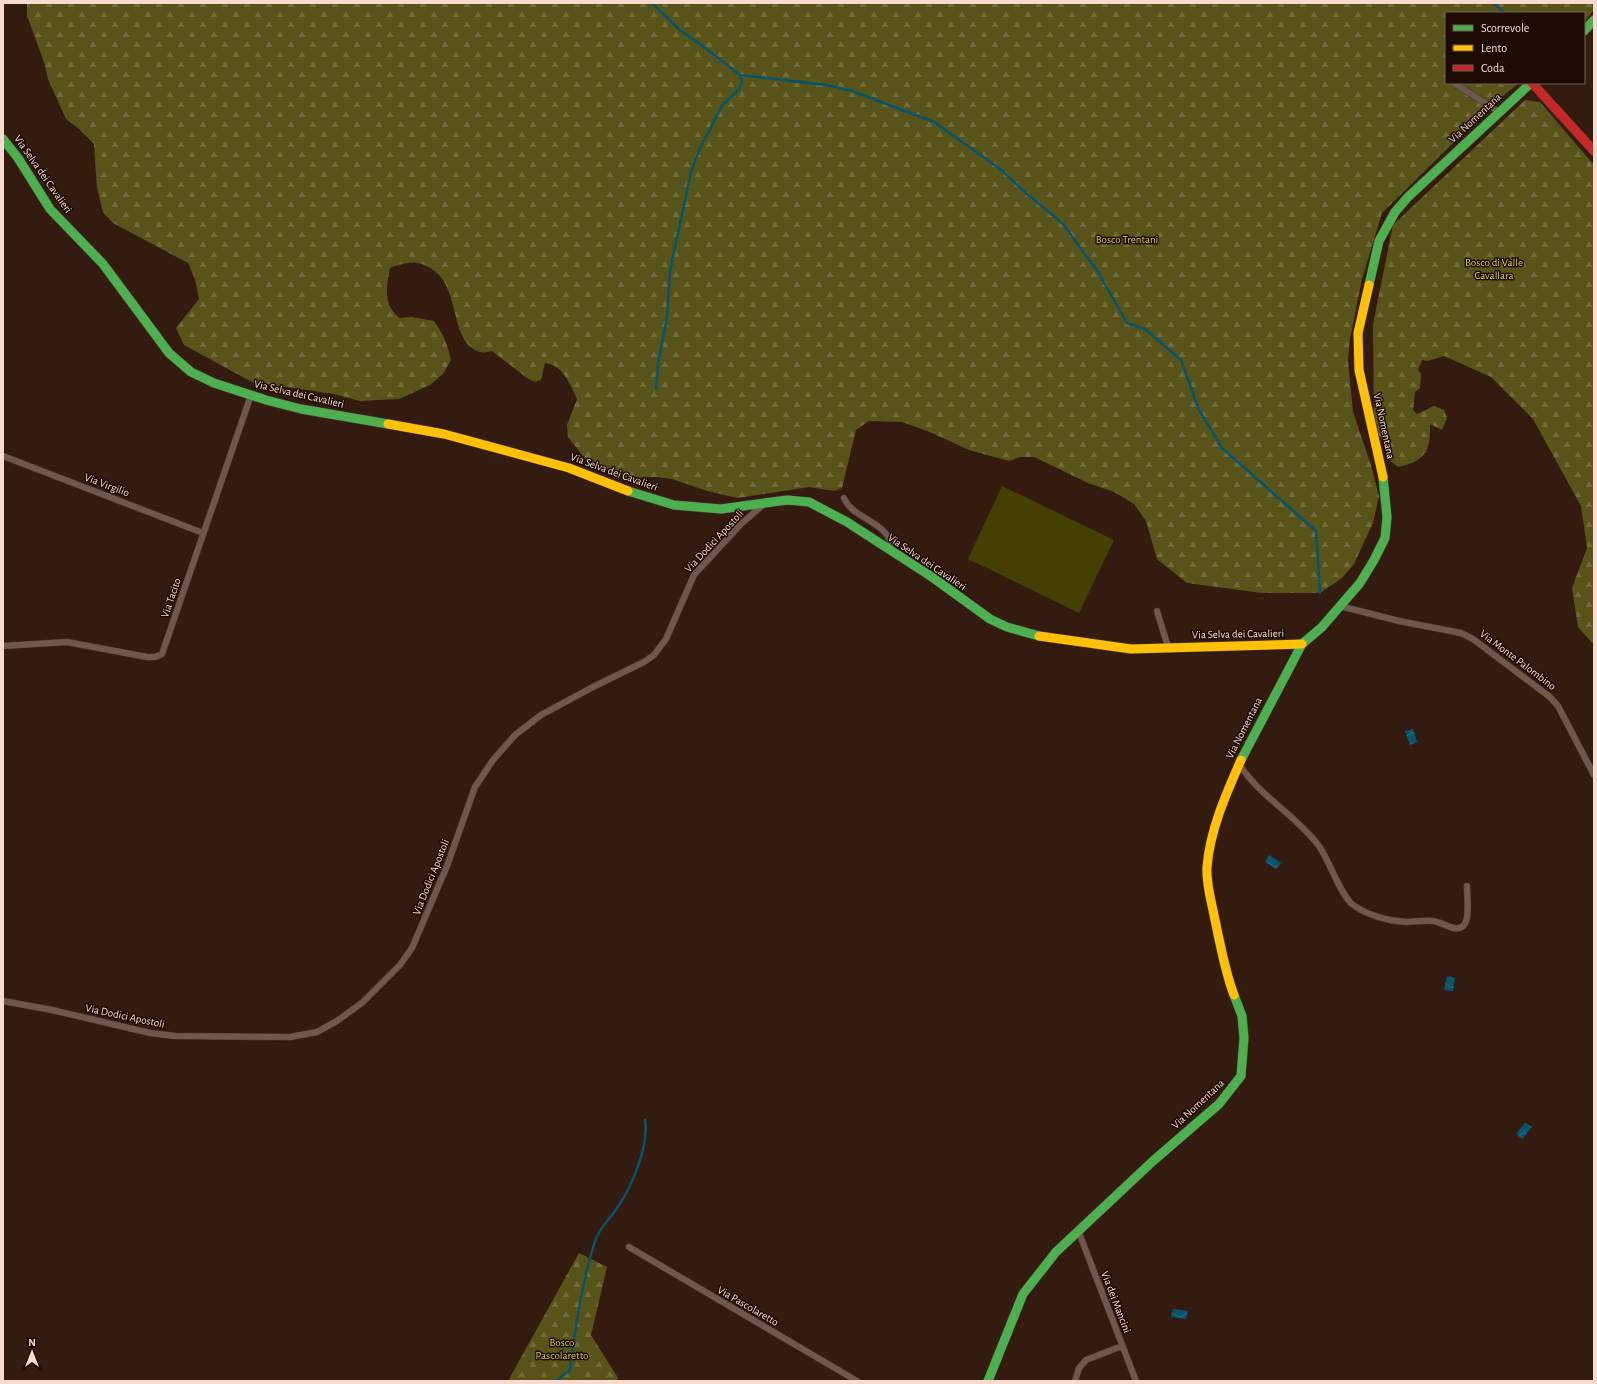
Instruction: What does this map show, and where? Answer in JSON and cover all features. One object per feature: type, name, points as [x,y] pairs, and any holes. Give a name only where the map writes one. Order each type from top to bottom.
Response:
[{"type":"main road","points":[[1585,30],[1594,20]]},
{"type":"main road","name":"Via Nomentana","points":[[988,1381],[1023,1294],[1056,1252],[1078,1230],[1219,1104],[1241,1076],[1244,1038],[1242,1016],[1234,999],[1223,961],[1209,889],[1207,868],[1215,826],[1224,799],[1239,764],[1302,644],[1322,627],[1360,583],[1382,546],[1387,527],[1387,507],[1384,484],[1357,351],[1358,333],[1379,241],[1395,212],[1408,197],[1530,84]]},
{"type":"main road","points":[[1532,84],[1594,151]]},
{"type":"main road","name":"Via Selva dei Cavalieri","points":[[3,139],[18,158],[50,208],[103,264],[173,358],[186,369],[200,377],[251,395],[308,410],[444,434],[569,468],[632,493],[674,505],[697,509],[721,509],[792,500],[809,502],[835,514],[932,577],[986,616],[1007,627],[1041,636],[1117,647],[1168,648],[1302,644]]},
{"type":"street","points":[[1456,84],[1499,112]]},
{"type":"street","name":"Via Tacito","points":[[3,646],[67,642],[147,657],[160,655],[164,650],[251,395]]},
{"type":"street","name":"Via Virgilio","points":[[3,456],[203,533]]},
{"type":"street","points":[[844,498],[846,505],[889,535],[891,543],[886,548]]},
{"type":"street","name":"Via Dodici Apostoli","points":[[3,1001],[52,1010],[150,1033],[175,1036],[290,1037],[317,1032],[337,1021],[368,997],[400,965],[412,948],[458,838],[475,787],[493,760],[515,735],[541,715],[644,662],[654,655],[663,644],[694,575],[741,524],[766,503]]},
{"type":"street","name":"Via Monte Palombino","points":[[1340,606],[1399,621],[1454,631],[1473,639],[1550,696],[1558,706],[1594,775]]},
{"type":"street","points":[[1156,611],[1168,648]]},
{"type":"street","points":[[1239,764],[1253,784],[1291,817],[1316,842],[1328,860],[1345,897],[1360,909],[1392,920],[1433,921],[1451,928],[1460,928],[1466,922],[1467,886]]},
{"type":"street","name":"Via dei Mancini","points":[[1078,1230],[1136,1381]]},
{"type":"street","name":"Via Pascolaretto","points":[[629,1247],[857,1381]]},
{"type":"street","points":[[1075,1381],[1079,1368],[1086,1360],[1122,1346]]},
{"type":"green space","name":"Bosco Trentani","points":[[27,3],[1594,3],[1594,9],[1585,22],[1585,12],[1445,12],[1445,84],[1518,84],[1493,104],[1382,213],[1362,279],[1350,339],[1348,361],[1353,412],[1371,465],[1379,496],[1373,523],[1354,564],[1342,578],[1320,593],[1262,593],[1187,583],[1157,559],[1146,521],[1134,504],[1114,492],[1088,483],[1034,457],[1020,457],[1009,461],[969,450],[930,432],[902,422],[869,421],[856,430],[842,488],[834,491],[809,487],[738,498],[707,491],[672,479],[657,477],[623,478],[587,461],[568,437],[567,425],[577,399],[569,382],[561,371],[557,367],[545,363],[541,380],[535,382],[527,378],[492,351],[480,352],[470,347],[459,327],[448,289],[442,278],[433,270],[417,263],[407,263],[390,268],[387,282],[387,295],[390,307],[399,318],[412,317],[434,321],[443,335],[451,360],[443,374],[430,385],[399,399],[360,401],[334,394],[252,382],[184,345],[176,328],[199,299],[195,279],[188,263],[113,223],[103,212],[97,188],[94,144],[78,128],[66,119],[48,79],[44,62],[27,16]]},
{"type":"green space","name":"Bosco di Valle Cavallara","points":[[1525,100],[1540,102],[1594,165],[1594,645],[1578,627],[1572,588],[1587,548],[1581,506],[1533,419],[1491,377],[1444,356],[1427,361],[1422,360],[1418,370],[1421,374],[1420,388],[1415,392],[1413,410],[1417,414],[1434,406],[1444,410],[1447,418],[1442,430],[1430,424],[1427,448],[1415,462],[1398,467],[1387,458],[1382,440],[1374,426],[1373,324],[1393,225]]},
{"type":"green space","name":"Bosco Pascolaretto","points":[[579,1253],[607,1267],[591,1335],[618,1378],[617,1381],[508,1381]]},
{"type":"shaded area","points":[[1002,486],[1114,540],[1079,613],[968,559]]},
{"type":"water","points":[[1413,729],[1417,742],[1410,745],[1405,731]]},
{"type":"water","points":[[1269,855],[1281,863],[1276,869],[1265,862]]},
{"type":"water","points":[[1447,976],[1455,978],[1453,991],[1444,990]]},
{"type":"water","points":[[1525,1123],[1532,1127],[1522,1139],[1516,1134]]},
{"type":"water","points":[[1173,1309],[1188,1311],[1186,1319],[1171,1317]]},
{"type":"waterway","points":[[652,3],[681,31],[740,75],[742,82],[740,88],[722,106],[700,148],[691,172],[670,271],[667,318],[658,363],[656,389]]},
{"type":"waterway","points":[[1494,3],[1503,12]]},
{"type":"waterway","points":[[740,75],[827,85],[852,91],[934,122],[999,168],[1063,224],[1098,272],[1127,323],[1145,329],[1181,360],[1199,410],[1222,448],[1316,531],[1320,593]]},
{"type":"waterway","points":[[556,1381],[570,1370],[574,1338],[586,1273],[595,1241],[602,1228],[623,1199],[634,1178],[642,1154],[646,1130],[645,1120]]},
{"type":"traffic: fast","points":[[1585,30],[1594,20]]},
{"type":"traffic: fast","points":[[1369,285],[1379,241],[1395,212],[1408,197],[1530,84]]},
{"type":"traffic: fast","points":[[3,139],[18,158],[50,209],[103,264],[169,353],[191,372],[214,383],[266,400],[301,409],[388,424]]},
{"type":"traffic: fast","points":[[1241,760],[1302,644],[1322,627],[1360,583],[1374,560],[1385,538],[1387,517],[1383,477]]},
{"type":"traffic: fast","points":[[628,491],[674,505],[721,509],[787,500],[809,502],[847,522],[932,577],[990,619],[1007,627],[1039,636]]},
{"type":"traffic: fast","points":[[988,1381],[1023,1294],[1056,1252],[1153,1161],[1219,1104],[1241,1076],[1244,1038],[1242,1016],[1234,995]]},
{"type":"traffic: slow","points":[[1369,285],[1358,333],[1359,370],[1383,477]]},
{"type":"traffic: slow","points":[[388,424],[444,434],[569,468],[628,491]]},
{"type":"traffic: slow","points":[[1039,636],[1131,649],[1302,644]]},
{"type":"traffic: slow","points":[[1234,995],[1225,965],[1210,897],[1207,867],[1211,839],[1215,826],[1224,799],[1241,760]]},
{"type":"traffic: jam","points":[[1533,84],[1594,151]]}]
